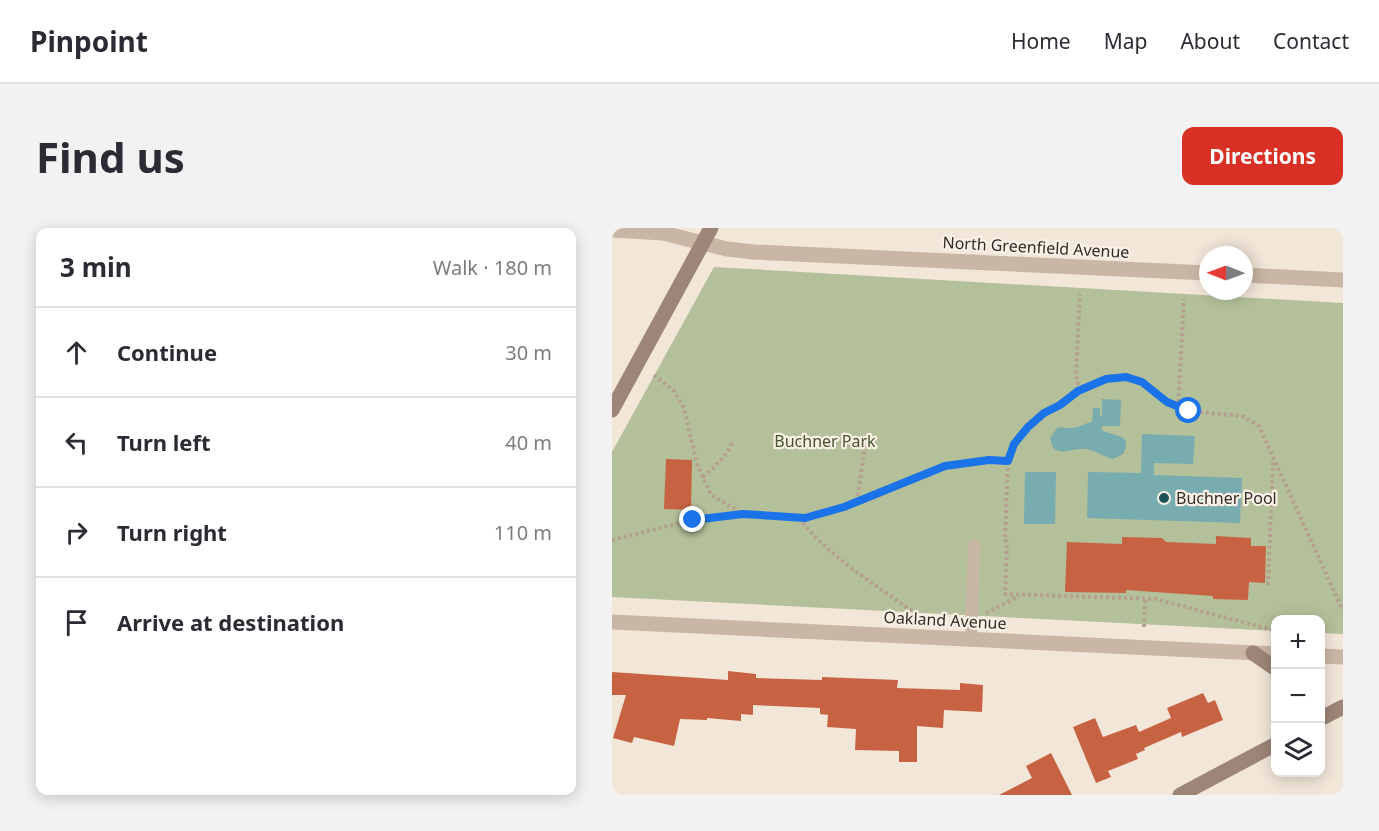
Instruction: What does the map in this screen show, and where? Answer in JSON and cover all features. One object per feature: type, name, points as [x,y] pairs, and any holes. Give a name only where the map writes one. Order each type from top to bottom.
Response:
[{"type":"main road","points":[[612,410],[711,228]]},
{"type":"main road","points":[[1253,653],[1271,666]]},
{"type":"main road","points":[[1325,716],[1343,707]]},
{"type":"main road","points":[[1180,795],[1271,746]]},
{"type":"street","name":"North Greenfield Avenue","points":[[612,230],[663,233],[727,249],[754,252],[1199,273]]},
{"type":"street","points":[[1253,275],[1343,280]]},
{"type":"street","name":"Oakland Avenue","points":[[612,622],[1271,654]]},
{"type":"street","points":[[1325,656],[1343,657]]},
{"type":"lane","points":[[971,639],[974,546]]},
{"type":"path","points":[[1078,391],[1076,375],[1080,294]]},
{"type":"path","points":[[1178,408],[1184,299]]},
{"type":"path","points":[[654,375],[674,391],[684,408],[697,464],[711,495],[743,514]]},
{"type":"path","points":[[1271,629],[1155,599],[1005,594],[1008,461],[1014,444],[1044,413],[1060,405],[1078,391],[1106,379],[1126,377],[1142,382],[1178,408],[1189,411],[1242,416],[1259,426],[1343,611]]},
{"type":"path","points":[[822,439],[865,447],[856,502]]},
{"type":"path","points":[[703,477],[722,458],[733,440]]},
{"type":"path","points":[[612,540],[693,520],[743,514],[805,518],[856,502],[945,466],[989,460],[1008,461]]},
{"type":"path","points":[[1268,585],[1273,460]]},
{"type":"path","points":[[799,517],[809,531],[860,575],[912,611]]},
{"type":"path","points":[[983,615],[1019,595]]},
{"type":"path","points":[[1144,627],[1145,599]]},
{"type":"green space","name":"Buchner Park","points":[[714,267],[1199,295],[1199,300],[1253,300],[1253,298],[1343,303],[1343,634],[1325,633],[1325,615],[1271,615],[1271,631],[612,597],[612,452]]},
{"type":"water","points":[[1102,399],[1121,400],[1120,426],[1103,426],[1101,429],[1120,436],[1126,442],[1123,454],[1113,459],[1090,450],[1061,451],[1053,448],[1050,438],[1057,428],[1075,428],[1092,422],[1093,408],[1100,408],[1100,416],[1102,416]]},
{"type":"water","name":"Buchner Pool","points":[[1142,434],[1195,436],[1193,464],[1154,463],[1154,475],[1242,478],[1240,523],[1087,518],[1088,472],[1141,473]]},
{"type":"water","points":[[1025,472],[1056,472],[1055,524],[1024,524]]},
{"type":"building","points":[[666,459],[692,460],[691,510],[664,509]]},
{"type":"building","points":[[1216,536],[1251,538],[1251,546],[1266,546],[1265,583],[1249,582],[1248,600],[1213,599],[1213,596],[1126,590],[1126,593],[1065,592],[1067,542],[1122,544],[1122,537],[1162,538],[1166,542],[1216,544]]},
{"type":"building","points":[[728,671],[756,674],[756,678],[822,680],[822,677],[898,680],[897,688],[960,690],[960,683],[983,685],[982,712],[944,710],[943,728],[917,726],[917,762],[899,762],[899,751],[855,750],[856,729],[827,727],[828,715],[820,714],[820,708],[753,705],[753,715],[741,714],[741,721],[707,718],[707,720],[680,719],[674,746],[634,737],[632,743],[613,738],[626,695],[612,695],[612,672],[728,680]]},
{"type":"building","points":[[1203,693],[1208,703],[1215,700],[1223,720],[1182,737],[1181,732],[1144,748],[1145,750],[1136,754],[1138,759],[1108,771],[1111,777],[1096,783],[1073,727],[1095,718],[1103,737],[1136,725],[1139,732],[1171,718],[1167,708]]},
{"type":"building","points":[[1051,753],[1072,795],[999,795],[1032,778],[1026,766]]},
{"type":"place","name":"Buchner Pool","points":[[1164,498]]},
{"type":"route","points":[[693,520],[743,514],[805,518],[844,507],[945,466],[989,460],[1008,461],[1014,444],[1044,413],[1060,405],[1078,391],[1106,379],[1126,377],[1142,382],[1167,402],[1189,411]]}]
